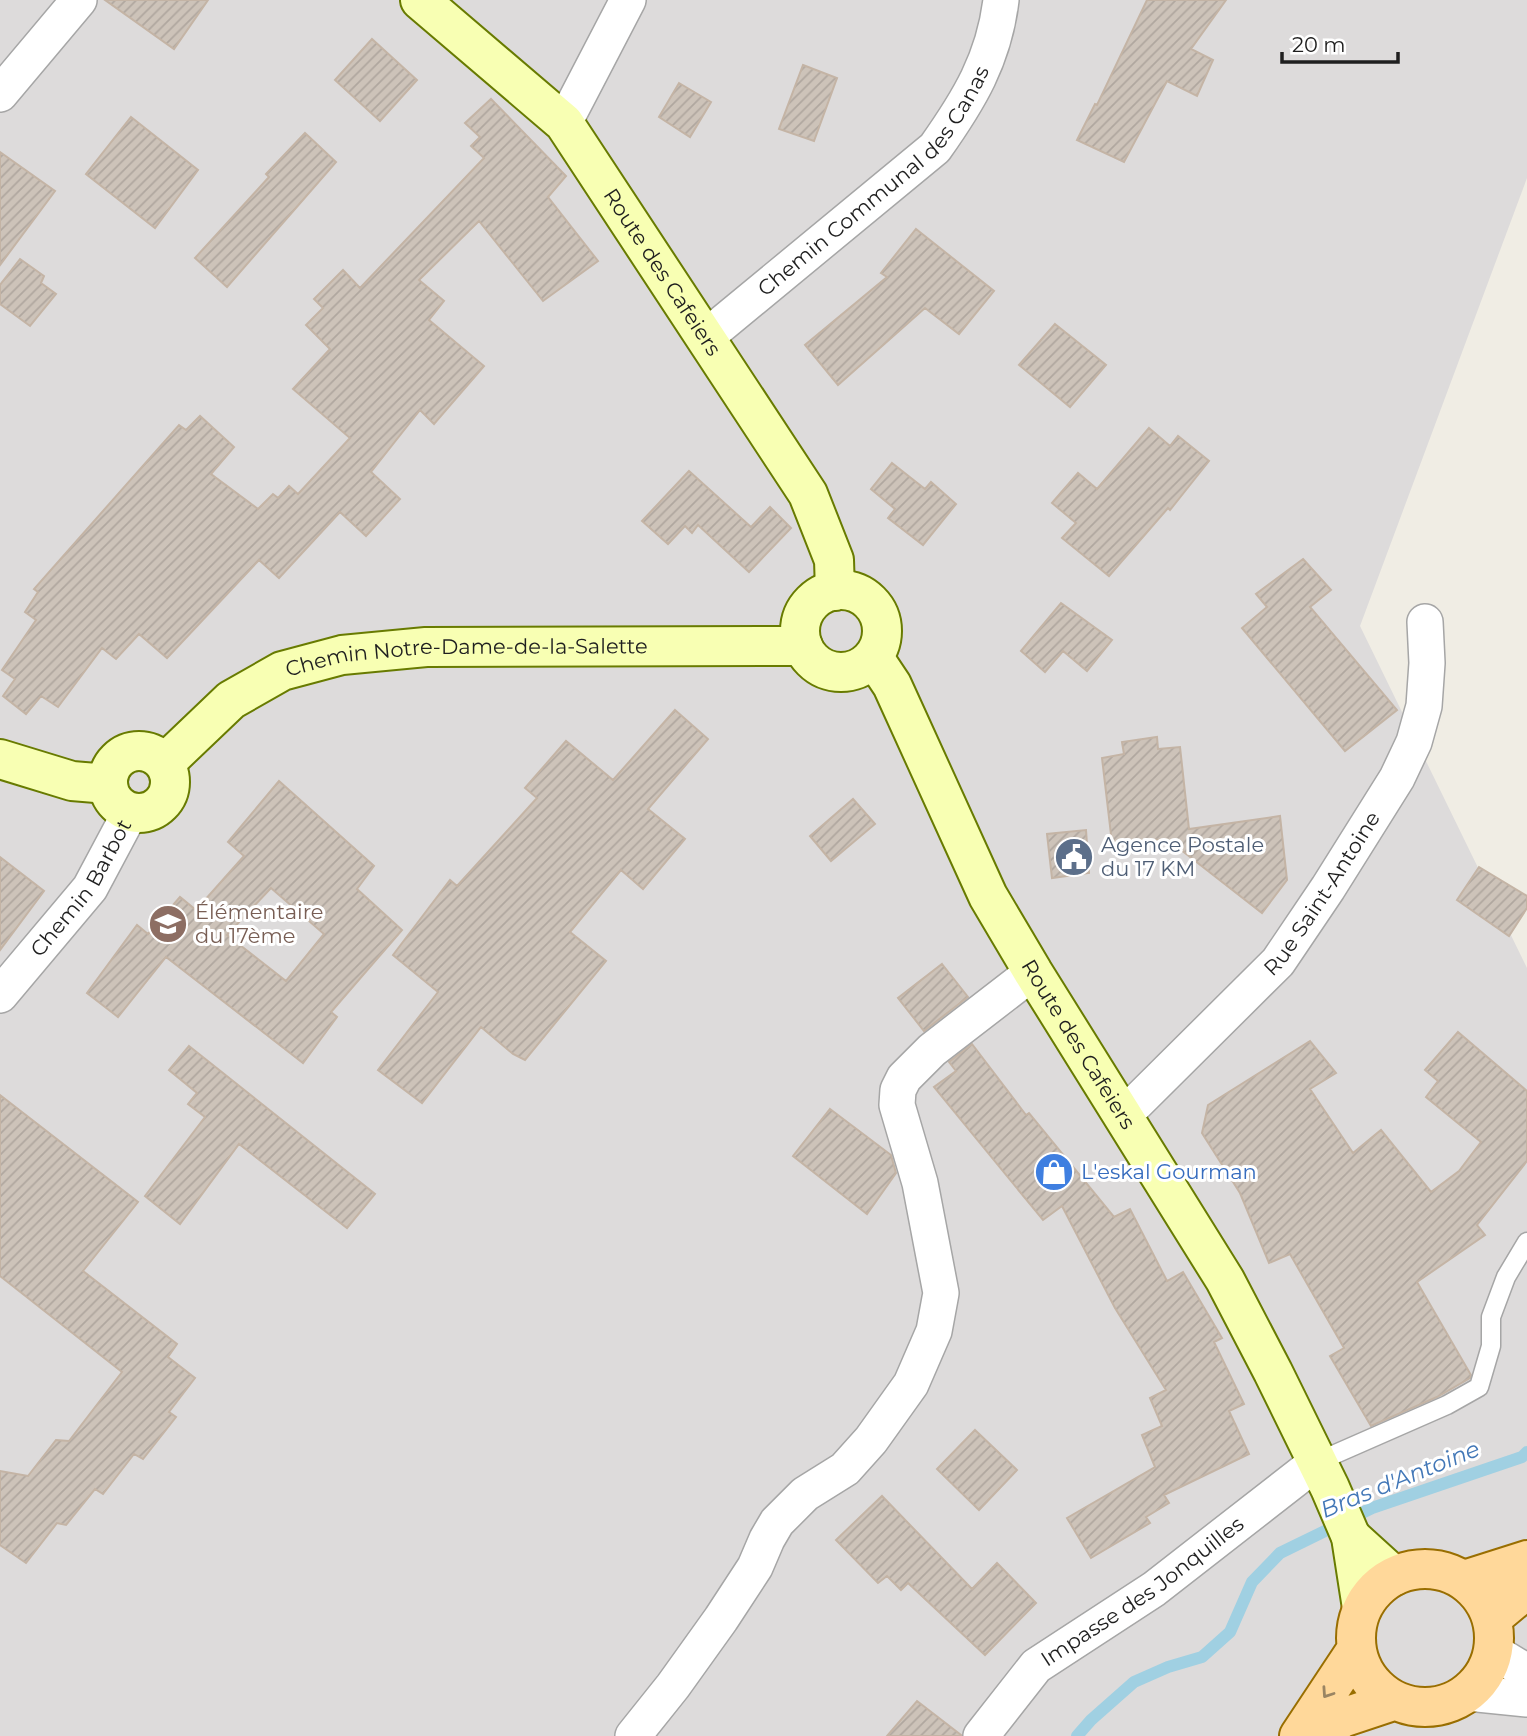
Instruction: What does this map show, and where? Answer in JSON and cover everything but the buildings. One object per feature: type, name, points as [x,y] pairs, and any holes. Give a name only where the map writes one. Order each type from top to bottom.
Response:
[{"type":"main road","points":[[1464,1580],[1527,1560]]},
{"type":"main road","points":[[1417,1569],[1441,1571],[1464,1580],[1481,1596],[1493,1635],[1489,1668],[1480,1682],[1451,1703],[1412,1707],[1393,1700],[1376,1688],[1363,1670],[1356,1650],[1356,1628],[1362,1608],[1375,1589],[1394,1576],[1417,1569]]},
{"type":"main road","points":[[1493,1635],[1527,1589]]},
{"type":"main road","points":[[1299,1736],[1356,1650]]},
{"type":"main road","points":[[1317,1736],[1342,1718],[1393,1700]]},
{"type":"street","points":[[0,94],[79,0]]},
{"type":"street","name":"Route des Cafeiers","points":[[420,0],[565,123],[808,495],[834,560],[835,590]]},
{"type":"street","points":[[565,123],[628,0]]},
{"type":"street","name":"Chemin Communal des Canas","points":[[706,337],[935,148],[964,108],[985,67],[1002,0]]},
{"type":"street","points":[[835,590],[850,590],[863,596],[874,605],[881,617],[883,631],[874,658],[863,667],[850,672],[835,673],[822,669],[812,661],[800,638],[804,612],[812,601],[835,590]]},
{"type":"street","name":"Rue Saint-Antoine","points":[[1121,1112],[1136,1103],[1278,962],[1397,778],[1414,742],[1424,706],[1427,663],[1424,622]]},
{"type":"street","name":"Chemin Notre-Dame-de-la-Salette","points":[[119,798],[112,765],[128,752],[147,751],[157,755],[165,763],[231,700],[282,671],[342,655],[426,648],[803,646]]},
{"type":"street","name":"Route des Cafeiers","points":[[874,658],[892,685],[988,896],[1225,1280],[1324,1475],[1351,1537],[1362,1608]]},
{"type":"street","points":[[0,759],[119,798]]},
{"type":"street","name":"Chemin Barbot","points":[[0,995],[90,888],[119,798]]},
{"type":"street","points":[[633,1736],[721,1619],[755,1567],[777,1522],[804,1494],[845,1469],[871,1440],[911,1384],[934,1331],[941,1293],[920,1183],[897,1105],[898,1090],[904,1078],[932,1050],[1033,972]]},
{"type":"street","name":"Impasse des Jonquilles","points":[[981,1736],[1036,1666],[1324,1475]]},
{"type":"street","name":"Route des Cafeiers","points":[[1351,1537],[1394,1576]]},
{"type":"street","points":[[1493,1635],[1527,1672]]},
{"type":"street","points":[[1468,1693],[1527,1699]]},
{"type":"lane","points":[[1324,1475],[1479,1387],[1490,1346],[1490,1317],[1506,1277],[1527,1242]]},
{"type":"shaded area","points":[[0,0],[1527,0],[1527,178],[1360,626],[1527,968],[1527,1736],[0,1736]]},
{"type":"waterway","name":"Bras d'Antoine","points":[[1077,1736],[1134,1682],[1168,1667],[1202,1657],[1230,1632],[1252,1582],[1280,1553],[1372,1508],[1522,1457],[1527,1452]]},
{"type":"place","name":"Agence Postale du 17 KM","points":[[1074,857]]},
{"type":"place","name":"Élémentaire du 17ème","points":[[168,924]]},
{"type":"place","name":"L'eskal Gourman","points":[[1054,1172]]}]
